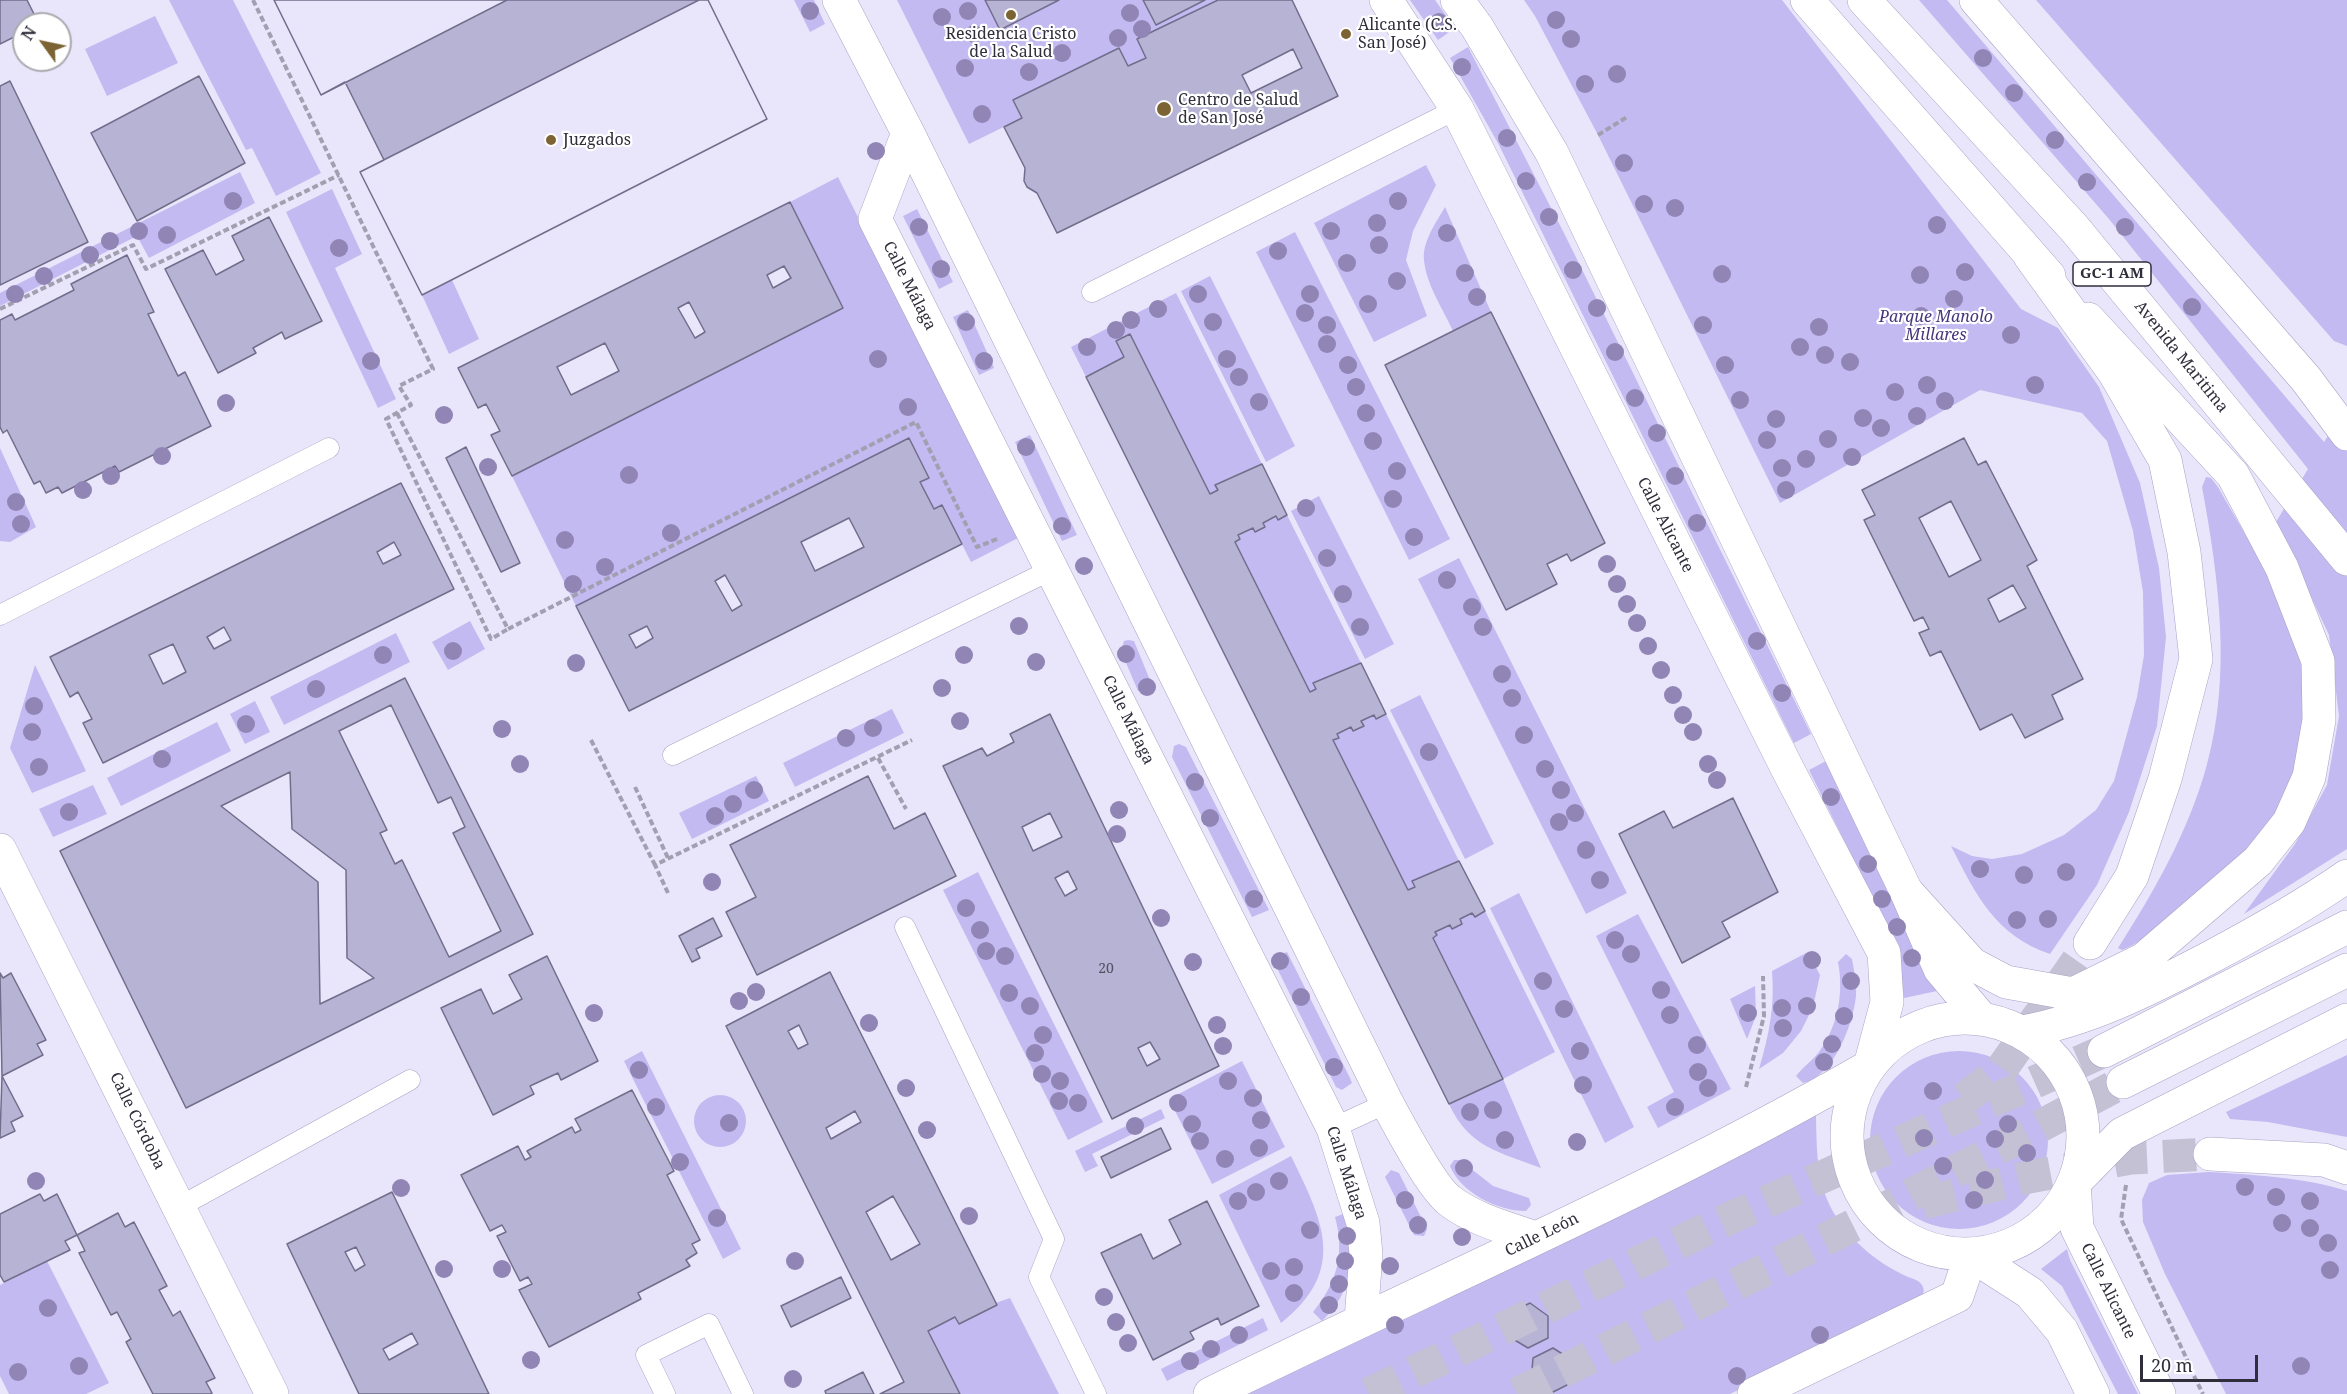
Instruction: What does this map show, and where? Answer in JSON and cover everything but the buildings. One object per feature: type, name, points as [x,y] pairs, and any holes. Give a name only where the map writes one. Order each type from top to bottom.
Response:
[{"type":"main road","points":[[839,0],[908,133],[979,281],[1387,1103],[1413,1149],[1448,1200],[1482,1220],[1536,1238]]},
{"type":"main road","name":"Calle Alicante","points":[[1386,0],[1457,109],[1788,770],[1884,953],[1887,1002],[1870,1066]]},
{"type":"main road","points":[[1457,0],[1477,27],[1552,153],[1906,891],[1940,969],[1981,1018]]},
{"type":"main road","points":[[1807,0],[2030,256],[2233,475],[2282,568],[2318,661],[2319,720],[2309,777],[2289,822],[2258,861],[2144,959],[2073,994],[2006,982],[1972,964],[1906,891]]},
{"type":"main road","name":"Avenida Maritima","points":[[1864,0],[2074,228],[2347,559]]},
{"type":"main road","points":[[1976,0],[2306,379],[2347,434]]},
{"type":"main road","name":"Calle Málaga","points":[[908,133],[875,219],[1334,1128],[1363,1223],[1366,1254],[1360,1320]]},
{"type":"main road","points":[[2030,256],[2114,372],[2165,460],[2184,552],[2196,659],[2165,779],[2132,876],[2090,943]]},
{"type":"main road","name":"Calle Córdoba","points":[[0,850],[272,1394]]},
{"type":"main road","points":[[2022,1032],[2057,1026],[2122,1001],[2172,977],[2294,913],[2347,876]]},
{"type":"main road","points":[[2104,1051],[2347,927]]},
{"type":"main road","points":[[2123,1082],[2347,970]]},
{"type":"main road","points":[[2074,1183],[2083,1149],[2082,1114],[2071,1081],[2050,1053],[2022,1032],[2003,1023],[1981,1018],[1949,1018],[1918,1027],[1892,1043],[1870,1066],[1852,1100],[1846,1138],[1853,1176],[1871,1209],[1899,1235],[1933,1251],[1971,1255],[2003,1248],[2033,1233],[2057,1212],[2074,1183],[2122,1134],[2347,1020]]},
{"type":"main road","name":"Calle León","points":[[1210,1394],[1360,1320],[1536,1238],[1788,1113],[1870,1066]]},
{"type":"main road","points":[[2210,1154],[2324,1160],[2347,1168]]},
{"type":"main road","name":"Calle Alicante","points":[[2074,1183],[2077,1228],[2159,1394]]},
{"type":"main road","points":[[1754,1394],[1957,1296],[1971,1255]]},
{"type":"main road","points":[[1971,1255],[2030,1293],[2062,1331],[2093,1394]]},
{"type":"lane","points":[[1092,292],[1457,109]]},
{"type":"lane","points":[[0,615],[329,448]]},
{"type":"lane","points":[[673,755],[1053,569]]},
{"type":"lane","points":[[905,927],[1054,1239],[1039,1276],[1096,1394]]},
{"type":"lane","points":[[179,1206],[410,1080]]},
{"type":"lane","points":[[1334,1128],[1387,1103]]},
{"type":"lane","points":[[665,1394],[646,1355],[709,1324],[743,1394]]},
{"type":"path","points":[[253,0],[433,369],[399,386],[411,405],[386,419],[491,639],[916,423],[977,547],[1031,524]]},
{"type":"path","points":[[1598,135],[1628,117]]},
{"type":"path","points":[[0,309],[132,245],[146,269],[339,175]]},
{"type":"path","points":[[397,413],[508,629]]},
{"type":"path","points":[[591,740],[668,893]]},
{"type":"path","points":[[655,865],[912,740]]},
{"type":"path","points":[[878,758],[906,809]]},
{"type":"path","points":[[635,787],[668,858]]},
{"type":"path","points":[[1746,1087],[1764,1016],[1763,976]]},
{"type":"path","points":[[2128,1175],[2121,1219],[2203,1394]]},
{"type":"green space","points":[[169,0],[233,0],[321,173],[276,196],[252,148],[246,150]]},
{"type":"green space","points":[[794,0],[814,0],[825,24],[810,32]]},
{"type":"green space","points":[[897,0],[985,0],[1001,30],[1059,0],[1218,0],[1137,39],[1146,58],[1128,66],[1119,48],[1013,100],[1022,118],[969,144]]},
{"type":"green space","points":[[1410,0],[1435,0],[1455,28],[1438,40]]},
{"type":"green space","name":"Parque Manolo Millares","points":[[1524,0],[1782,0],[2021,309],[2058,328],[2099,387],[2140,483],[2159,568],[2166,637],[2157,726],[2129,812],[2097,885],[2050,954],[2015,936],[1989,911],[1969,881],[1951,846],[1972,856],[1992,859],[2022,854],[2064,835],[2096,810],[2114,781],[2137,697],[2144,655],[2143,592],[2133,531],[2107,441],[2082,413],[1980,390],[1780,503],[1598,135],[1535,16]]},
{"type":"green space","points":[[1919,0],[1947,0],[2324,442],[2347,406],[2347,849],[2244,914],[2295,844],[2327,785],[2339,716],[2329,635],[2276,522],[2308,469],[2109,219]]},
{"type":"green space","points":[[2036,0],[2347,0],[2347,346],[2334,341]]},
{"type":"green space","points":[[155,16],[178,63],[107,96],[85,49]]},
{"type":"green space","points":[[1468,47],[1564,233],[1811,734],[1794,743],[1499,145],[1450,58]]},
{"type":"green space","points":[[1426,165],[1436,185],[1413,231],[1406,260],[1427,316],[1374,342],[1314,223]]},
{"type":"green space","points":[[240,172],[255,203],[149,258],[137,236],[0,306],[0,293]]},
{"type":"green space","points":[[838,177],[1018,538],[971,562],[942,505],[934,509],[920,482],[929,477],[909,438],[576,606],[512,476],[843,308],[790,202]]},
{"type":"green space","points":[[332,189],[362,254],[335,268],[396,399],[378,408],[286,212]]},
{"type":"green space","points":[[1445,207],[1491,312],[1453,331],[1431,287],[1424,260],[1425,246]]},
{"type":"green space","points":[[917,209],[953,282],[939,289],[903,216]]},
{"type":"green space","points":[[1295,232],[1450,539],[1409,560],[1256,252]]},
{"type":"green space","points":[[1210,276],[1295,446],[1266,462],[1181,291]]},
{"type":"green space","points":[[452,280],[479,339],[449,354],[422,295]]},
{"type":"green space","points":[[1176,293],[1262,464],[1216,484],[1218,490],[1210,494],[1130,334],[1116,341],[1124,357],[1086,377],[1071,347]]},
{"type":"green space","points":[[968,310],[994,368],[979,375],[953,317]]},
{"type":"green space","points":[[1030,435],[1077,535],[1062,541],[1015,442]]},
{"type":"green space","points":[[0,448],[36,527],[10,542],[0,541]]},
{"type":"green space","points":[[2206,477],[2211,478],[2218,487],[2249,541],[2277,595],[2293,633],[2300,657],[2303,683],[2304,709],[2301,735],[2288,786],[2266,831],[2241,858],[2169,919],[2146,937],[2122,950],[2118,948],[2169,861],[2190,815],[2199,792],[2214,733],[2221,663],[2220,628],[2218,592],[2202,487]]},
{"type":"green space","points":[[1319,496],[1394,644],[1365,659],[1291,511]]},
{"type":"green space","points":[[1287,515],[1361,663],[1313,683],[1316,689],[1310,692],[1235,542],[1240,539],[1238,535],[1253,528],[1255,532],[1265,527],[1263,523],[1276,516],[1278,520]]},
{"type":"green space","points":[[1459,558],[1627,893],[1586,914],[1418,579]]},
{"type":"green space","points":[[470,621],[485,649],[448,670],[432,642]]},
{"type":"green space","points":[[396,633],[410,662],[284,725],[270,697]]},
{"type":"green space","points":[[1124,641],[1134,641],[1152,685],[1148,693],[1138,691],[1121,651]]},
{"type":"green space","points":[[35,665],[86,771],[32,793],[10,748]]},
{"type":"green space","points":[[1420,695],[1494,844],[1465,859],[1390,710]]},
{"type":"green space","points":[[255,701],[270,732],[245,744],[230,714]]},
{"type":"green space","points":[[892,709],[904,733],[795,787],[783,763]]},
{"type":"green space","points":[[1386,714],[1459,861],[1413,881],[1415,887],[1408,890],[1333,740],[1338,738],[1337,734],[1351,727],[1354,731],[1364,726],[1361,721],[1374,715],[1376,719]]},
{"type":"green space","points":[[217,722],[231,751],[121,806],[107,778]]},
{"type":"green space","points":[[1179,744],[1186,747],[1269,910],[1252,917],[1172,757],[1174,746]]},
{"type":"green space","points":[[1826,761],[1937,991],[1904,998],[1899,960],[1886,925],[1809,770]]},
{"type":"green space","points":[[756,776],[769,801],[692,839],[679,813]]},
{"type":"green space","points":[[93,785],[107,814],[53,837],[39,809]]},
{"type":"green space","points":[[978,872],[1103,1122],[1068,1140],[943,890]]},
{"type":"green space","points":[[1519,893],[1634,1127],[1605,1143],[1490,908]]},
{"type":"green space","points":[[1485,911],[1555,1052],[1503,1079],[1541,1168],[1499,1152],[1476,1139],[1457,1119],[1449,1104],[1503,1078],[1433,938],[1435,932],[1450,925],[1452,929],[1462,924],[1460,919],[1472,913],[1475,917]]},
{"type":"green space","points":[[1638,914],[1731,1089],[1658,1128],[1647,1107],[1674,1092],[1596,936]]},
{"type":"green space","points":[[1287,952],[1352,1083],[1342,1090],[1336,1087],[1272,958]]},
{"type":"green space","points":[[1808,952],[1820,975],[1813,1007],[1801,1031],[1783,1053],[1759,1069],[1770,1020],[1773,996],[1772,971]]},
{"type":"green space","points":[[1846,954],[1852,959],[1856,986],[1851,1020],[1833,1060],[1814,1078],[1803,1083],[1796,1076],[1826,1042],[1835,1020],[1840,997],[1838,962]]},
{"type":"green space","points":[[1755,986],[1756,1016],[1747,1039],[1730,999]]},
{"type":"green space","points":[[642,1051],[741,1249],[723,1259],[624,1061]]},
{"type":"green space","points":[[1959,1051],[1993,1058],[2022,1077],[2041,1106],[2048,1140],[2041,1174],[2022,1203],[1993,1222],[1959,1229],[1925,1222],[1896,1203],[1877,1174],[1870,1140],[1877,1106],[1896,1077],[1925,1058]]},
{"type":"green space","points":[[2347,1055],[2347,1137],[2268,1122],[2230,1119],[2226,1112]]},
{"type":"green space","points":[[1242,1061],[1285,1147],[1212,1184],[1169,1099]]},
{"type":"green space","points":[[715,1095],[725,1095],[739,1102],[746,1121],[739,1140],[725,1147],[715,1147],[705,1143],[698,1136],[694,1126],[694,1116],[698,1106],[705,1099]]},
{"type":"green space","points":[[1161,1109],[1165,1118],[1092,1154],[1098,1166],[1085,1172],[1075,1151]]},
{"type":"green space","points":[[1812,1113],[1816,1116],[1819,1171],[1828,1202],[1836,1217],[1847,1232],[1873,1256],[1921,1283],[1924,1289],[1923,1294],[1920,1300],[1730,1394],[1237,1394]]},
{"type":"green space","points":[[1291,1156],[1319,1223],[1323,1243],[1322,1263],[1316,1283],[1302,1303],[1281,1323],[1219,1195]]},
{"type":"green space","points":[[1454,1160],[1460,1160],[1493,1186],[1529,1198],[1531,1205],[1526,1211],[1515,1210],[1482,1199],[1471,1192],[1455,1176],[1450,1166]]},
{"type":"green space","points":[[1391,1170],[1399,1173],[1427,1229],[1424,1236],[1414,1235],[1385,1177]]},
{"type":"green space","points":[[2209,1172],[2296,1180],[2347,1191],[2347,1394],[2226,1394],[2165,1274],[2143,1222],[2142,1200],[2149,1183],[2167,1175]]},
{"type":"green space","points":[[1349,1212],[1354,1241],[1351,1270],[1340,1298],[1322,1321],[1313,1312],[1328,1290],[1337,1267],[1339,1243],[1335,1217]]},
{"type":"green space","points":[[2067,1249],[2070,1260],[2138,1394],[2118,1394],[2062,1286],[2041,1269]]},
{"type":"green space","points":[[47,1261],[109,1383],[86,1394],[9,1394],[0,1376],[0,1285]]},
{"type":"green space","points":[[1010,1298],[1059,1394],[960,1394],[928,1331],[955,1317]]},
{"type":"green space","points":[[1263,1318],[1268,1330],[1167,1381],[1161,1369]]},
{"type":"tunnel","points":[[1964,1099],[2001,1070],[2090,943]]},
{"type":"tunnel","points":[[1369,1394],[1719,1223],[2104,1051]]},
{"type":"tunnel","points":[[1517,1394],[1860,1222],[2123,1082]]},
{"type":"tunnel","points":[[1923,1203],[2024,1178],[2131,1158],[2210,1154]]},
{"type":"place","name":"Residencia Cristo de la Salud","points":[[1011,15]]},
{"type":"place","name":"Alicante (C.S. San José)","points":[[1346,34]]},
{"type":"place","name":"Centro de Salud de San José","points":[[1164,109]]},
{"type":"place","name":"Juzgados","points":[[551,140]]}]
